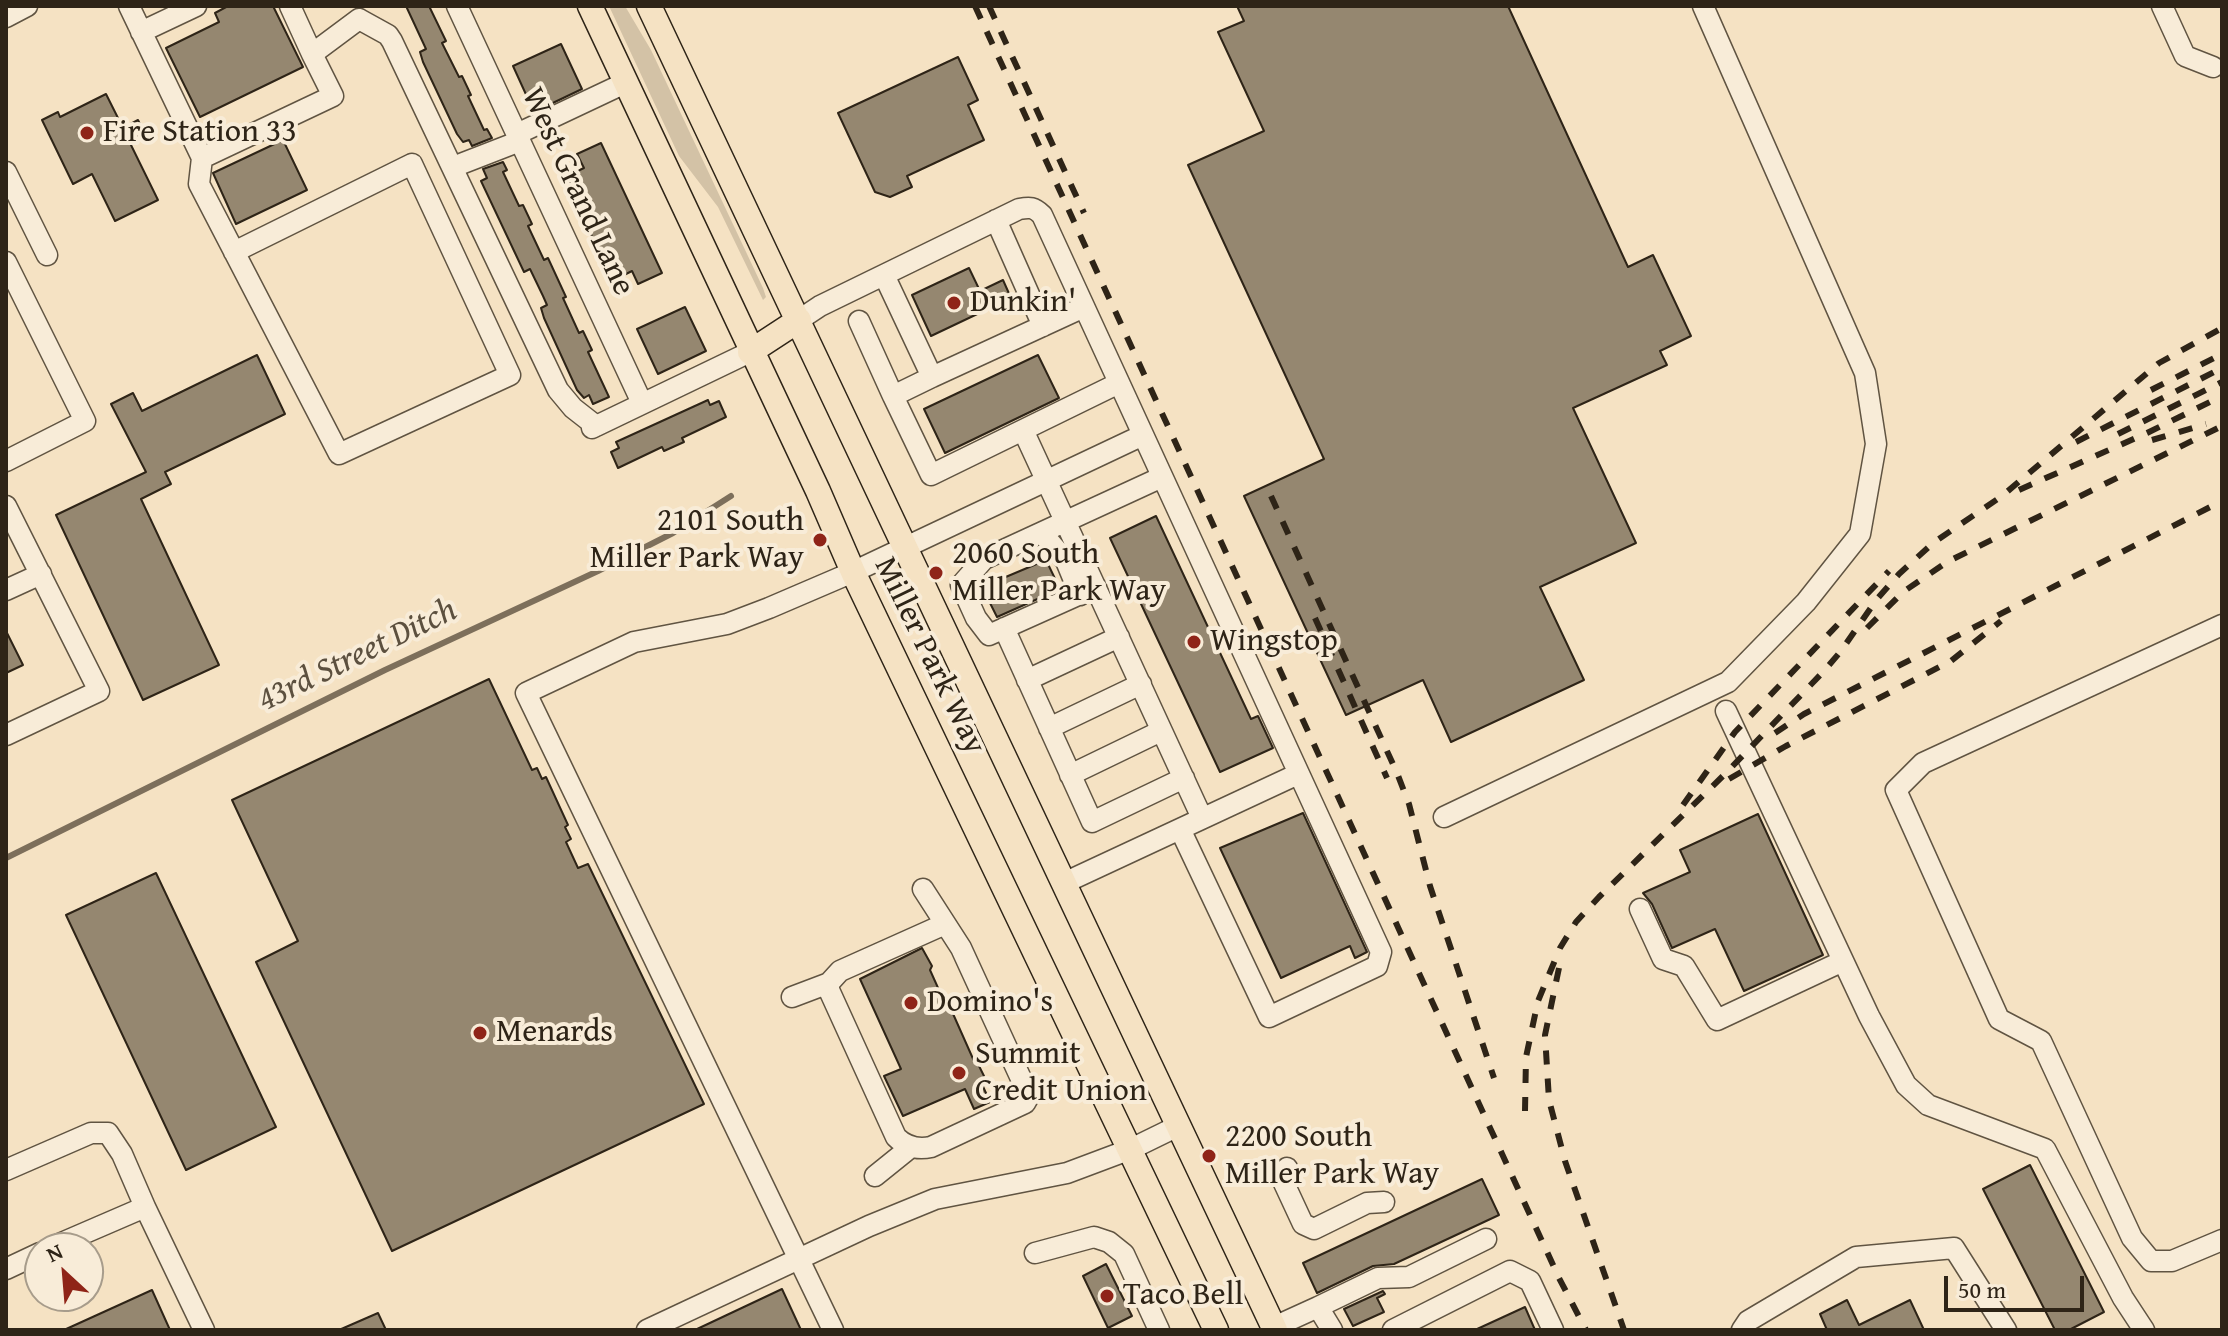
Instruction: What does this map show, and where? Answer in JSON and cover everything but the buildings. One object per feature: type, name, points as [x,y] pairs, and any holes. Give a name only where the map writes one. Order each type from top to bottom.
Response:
[{"type":"main road","name":"Miller Park Way","points":[[590,6],[853,572],[1216,1330]]},
{"type":"main road","name":"Miller Park Way","points":[[649,6],[1274,1329]]},
{"type":"main road","points":[[750,352],[799,320]]},
{"type":"street","points":[[6,17],[27,6]]},
{"type":"street","points":[[129,6],[202,158],[199,184],[234,252],[339,454],[510,375],[412,164],[234,252]]},
{"type":"street","points":[[141,32],[196,6]]},
{"type":"street","points":[[202,158],[333,96],[290,6]]},
{"type":"street","name":"West Grand Lane","points":[[457,6],[642,403]]},
{"type":"street","points":[[1444,817],[1728,682],[1806,602],[1860,534],[1876,444],[1865,373],[1703,6]]},
{"type":"street","points":[[2162,6],[2185,56],[2217,65],[2222,86]]},
{"type":"street","points":[[312,54],[356,13],[388,35],[558,390],[563,399],[594,427],[750,352]]},
{"type":"street","points":[[453,167],[519,138],[625,83]]},
{"type":"street","points":[[6,172],[47,255]]},
{"type":"street","points":[[799,320],[820,306],[1019,209],[1035,209],[1042,215],[1381,952],[1377,966],[1269,1017],[1180,829]]},
{"type":"street","points":[[996,220],[1043,326]]},
{"type":"street","points":[[6,262],[85,421],[6,461]]},
{"type":"street","points":[[884,275],[932,377]]},
{"type":"street","points":[[893,396],[1084,307]]},
{"type":"street","points":[[859,321],[931,475],[1119,383]]},
{"type":"street","points":[[1023,430],[1066,523],[1088,591]]},
{"type":"street","points":[[833,1330],[526,693],[634,642],[727,624],[853,572],[1143,435]]},
{"type":"street","points":[[1088,591],[989,635],[976,618],[961,585],[984,559],[1162,477]]},
{"type":"street","points":[[6,506],[99,691],[6,735]]},
{"type":"street","points":[[1042,533],[1066,561],[1119,637],[1202,818]]},
{"type":"street","points":[[6,590],[41,574]]},
{"type":"street","points":[[2222,625],[1923,763],[1896,790],[1999,1019],[2041,1041],[2132,1238],[2151,1261],[2172,1261],[2222,1240]]},
{"type":"street","points":[[1004,628],[1092,822],[1184,778]]},
{"type":"street","points":[[1027,680],[1119,637]]},
{"type":"street","points":[[1049,728],[1141,684]]},
{"type":"street","points":[[1726,711],[1843,961],[1906,1085],[1919,1099],[2045,1149],[2123,1298],[2144,1330]]},
{"type":"street","points":[[1070,775],[1161,731]]},
{"type":"street","points":[[1064,883],[1298,774]]},
{"type":"street","points":[[829,983],[829,990],[896,1137],[911,1147],[931,1147],[1025,1103],[1029,1096],[966,957],[923,889]]},
{"type":"street","points":[[1640,909],[1663,959],[1684,966],[1717,1020],[1843,961]]},
{"type":"street","points":[[792,997],[829,983],[840,971],[945,924]]},
{"type":"street","points":[[647,1330],[869,1226],[935,1199],[1067,1173],[1131,1149],[1178,1126]]},
{"type":"street","points":[[6,1170],[91,1133],[108,1133],[122,1154],[204,1330]]},
{"type":"street","points":[[875,1176],[911,1147]]},
{"type":"street","points":[[1287,1168],[1283,1181],[1303,1224],[1314,1229],[1367,1203],[1384,1202]]},
{"type":"street","points":[[87,1232],[145,1207]]},
{"type":"street","points":[[1035,1253],[1094,1237],[1109,1242],[1124,1254],[1159,1330]]},
{"type":"street","points":[[1274,1329],[1378,1278],[1409,1277],[1486,1239]]},
{"type":"street","points":[[1742,1330],[1748,1321],[1856,1257],[1954,1248],[2006,1330]]},
{"type":"street","points":[[1393,1330],[1510,1271],[1530,1281],[1553,1330]]},
{"type":"street","points":[[1318,1307],[1332,1330]]},
{"type":"shaded area","points":[[609,6],[625,6],[651,50],[763,288],[766,297],[763,300],[718,207],[679,156]]},
{"type":"waterway","name":"43rd Street Ditch","points":[[6,858],[385,670],[598,571],[673,533],[731,496]]},
{"type":"railway","points":[[975,6],[1559,1278],[1586,1330]]},
{"type":"railway","points":[[989,6],[1084,213]]},
{"type":"railway","points":[[1525,1111],[1526,1057],[1538,1001],[1560,948],[1576,922],[1824,671],[1899,574],[1933,543],[2002,496],[2159,363],[2222,328]]},
{"type":"railway","points":[[2151,390],[2222,354]]},
{"type":"railway","points":[[2076,442],[2222,368]]},
{"type":"railway","points":[[2118,434],[2222,382]]},
{"type":"railway","points":[[2019,490],[2222,396]]},
{"type":"railway","points":[[2152,440],[2206,424]]},
{"type":"railway","points":[[1867,628],[1903,592],[1947,562],[2222,426]]},
{"type":"railway","points":[[1271,496],[1409,804],[1430,886],[1494,1078]]},
{"type":"railway","points":[[1775,733],[1804,714],[2222,501]]},
{"type":"railway","points":[[1683,805],[1735,732],[1889,571]]},
{"type":"railway","points":[[1315,618],[1387,778]]},
{"type":"railway","points":[[1729,779],[1951,661],[2001,621]]},
{"type":"railway","points":[[1559,968],[1545,1035],[1549,1100],[1565,1161],[1624,1330]]},
{"type":"place","name":"Fire Station 33","points":[[87,133]]},
{"type":"place","name":"Dunkin'","points":[[954,303]]},
{"type":"place","name":"2101 South Miller Park Way","points":[[820,540]]},
{"type":"place","name":"2060 South Miller Park Way","points":[[936,573]]},
{"type":"place","name":"Wingstop","points":[[1194,642]]},
{"type":"place","name":"Domino's","points":[[911,1003]]},
{"type":"place","name":"Menards","points":[[480,1033]]},
{"type":"place","name":"Summit Credit Union","points":[[959,1073]]},
{"type":"place","name":"2200 South Miller Park Way","points":[[1209,1156]]},
{"type":"place","name":"Taco Bell","points":[[1107,1296]]}]
